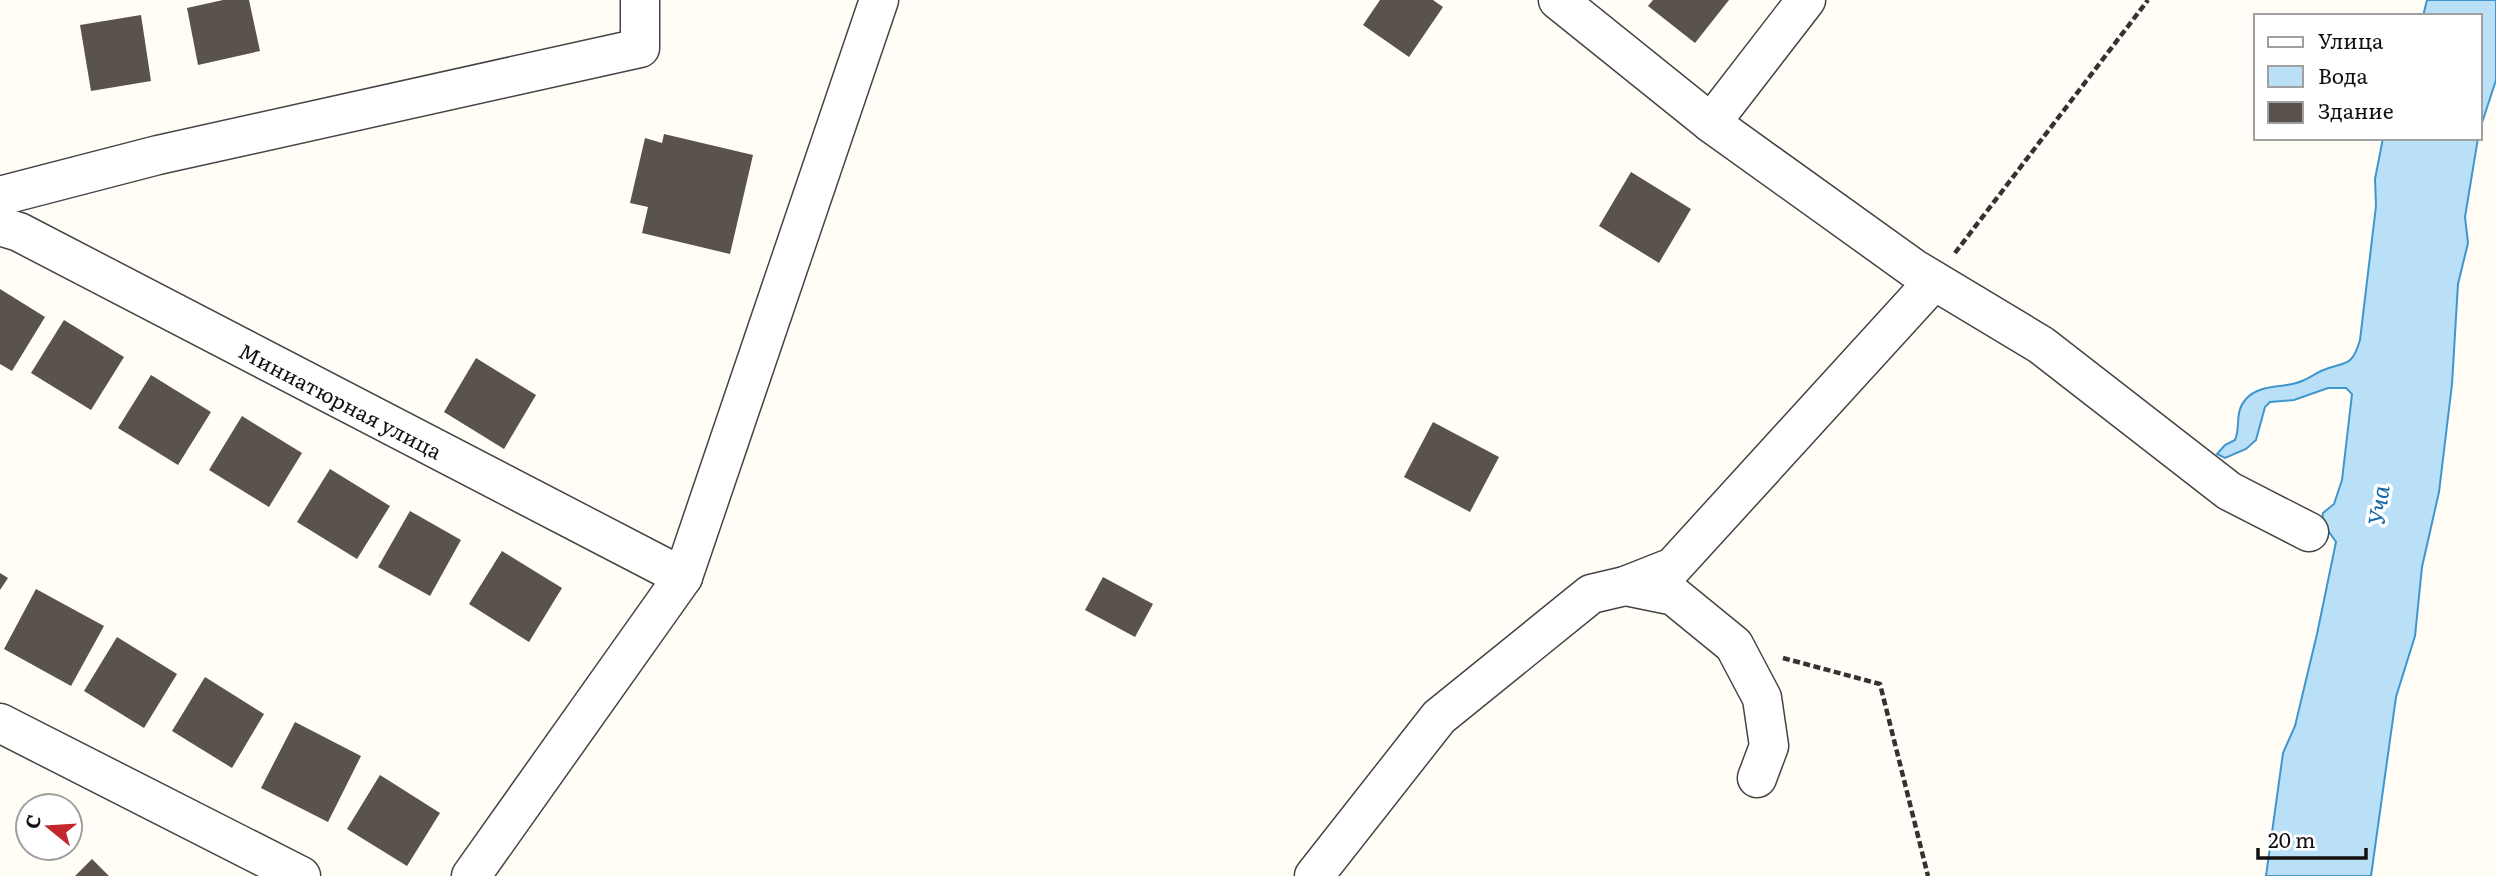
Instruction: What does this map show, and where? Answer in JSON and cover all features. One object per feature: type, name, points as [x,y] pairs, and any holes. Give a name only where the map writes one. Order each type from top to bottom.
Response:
[{"type":"street","points":[[0,196],[158,155],[640,48],[640,0]]},
{"type":"street","points":[[471,876],[682,578],[879,0]]},
{"type":"street","points":[[1558,0],[1711,123],[1933,282],[2041,345],[2229,491],[2309,532]]},
{"type":"street","points":[[1711,123],[1806,0]]},
{"type":"street","name":"Миниатюрная улица","points":[[0,226],[32,239],[682,578]]},
{"type":"street","points":[[1314,876],[1439,717],[1591,593],[1625,586],[1673,567],[1933,282]]},
{"type":"street","points":[[1625,586],[1675,596],[1734,645],[1762,698],[1769,746],[1757,778]]},
{"type":"street","points":[[0,723],[301,876]]},
{"type":"path","points":[[1933,282],[2148,0]]},
{"type":"path","points":[[1734,645],[1881,684],[1928,876]]},
{"type":"water","points":[[2427,0],[2496,0],[2496,80],[2482,123],[2482,14],[2424,14]]},
{"type":"water","name":"Уча","points":[[2383,140],[2478,140],[2465,217],[2468,243],[2458,284],[2452,384],[2439,492],[2422,567],[2415,636],[2396,697],[2371,876],[2266,876],[2283,753],[2295,726],[2336,542],[2322,522],[2323,513],[2334,504],[2342,480],[2352,394],[2346,388],[2328,388],[2294,400],[2270,402],[2265,407],[2256,440],[2246,449],[2225,458],[2217,454],[2225,445],[2235,440],[2240,409],[2252,394],[2265,388],[2302,381],[2346,363],[2353,356],[2360,340],[2376,206],[2375,179]]},
{"type":"building","points":[[223,0],[249,0],[260,51],[198,65],[187,8]]},
{"type":"building","points":[[1380,0],[1433,0],[1443,7],[1409,57],[1363,25]]},
{"type":"building","points":[[1653,0],[1729,0],[1695,43],[1648,6]]},
{"type":"building","points":[[141,15],[151,81],[91,91],[80,25]]},
{"type":"building","points":[[664,134],[753,155],[730,254],[642,233],[648,207],[630,203],[645,138],[662,143]]},
{"type":"building","points":[[1631,172],[1691,209],[1659,263],[1599,226]]},
{"type":"building","points":[[0,289],[45,317],[12,371],[0,364]]},
{"type":"building","points":[[64,320],[124,357],[91,410],[31,373]]},
{"type":"building","points":[[476,358],[536,395],[504,449],[444,412]]},
{"type":"building","points":[[151,375],[211,412],[178,465],[118,428]]},
{"type":"building","points":[[242,416],[302,453],[269,507],[209,470]]},
{"type":"building","points":[[1433,422],[1499,457],[1470,512],[1404,477]]},
{"type":"building","points":[[330,469],[390,506],[357,559],[297,522]]},
{"type":"building","points":[[410,511],[461,540],[430,596],[378,567]]},
{"type":"building","points":[[502,551],[562,588],[529,642],[469,604]]},
{"type":"building","points":[[0,573],[8,578],[0,590]]},
{"type":"building","points":[[1103,577],[1153,604],[1135,637],[1085,610]]},
{"type":"building","points":[[36,589],[104,626],[71,686],[4,649]]},
{"type":"building","points":[[117,637],[177,674],[144,728],[84,691]]},
{"type":"building","points":[[205,677],[264,714],[232,768],[172,731]]},
{"type":"building","points":[[295,722],[361,756],[328,822],[261,788]]},
{"type":"building","points":[[380,775],[440,813],[407,866],[347,829]]},
{"type":"building","points":[[92,859],[109,876],[75,876]]}]
